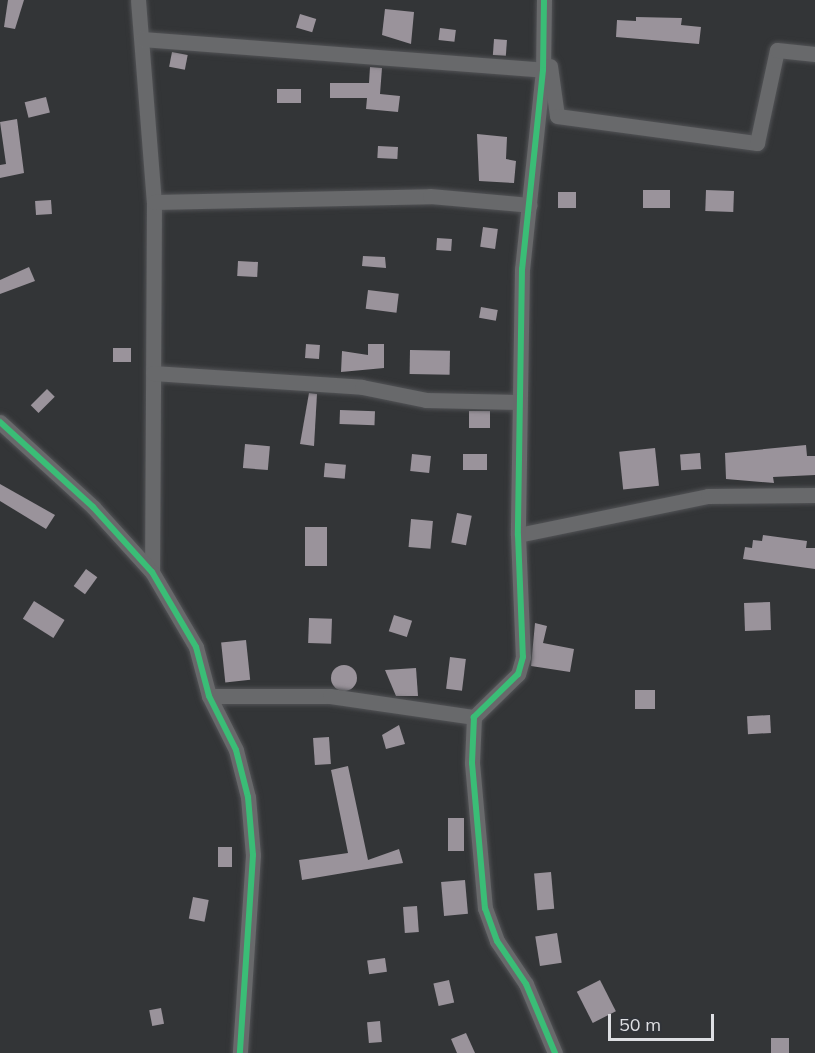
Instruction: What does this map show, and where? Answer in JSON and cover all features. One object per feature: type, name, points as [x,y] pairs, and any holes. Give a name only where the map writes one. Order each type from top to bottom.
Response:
[{"type":"street","points":[[138,0],[143,39],[154,202],[152,572]]},
{"type":"street","points":[[544,0],[543,70],[522,269],[518,535],[523,657],[518,674],[474,717],[472,763],[484,908],[497,941],[526,984],[555,1053]]},
{"type":"street","points":[[544,21],[557,116],[757,143],[777,50],[815,54]]},
{"type":"street","points":[[143,39],[543,70]]},
{"type":"street","points":[[154,202],[430,196],[530,205]]},
{"type":"street","points":[[153,373],[362,387],[426,400],[519,402]]},
{"type":"street","points":[[0,422],[93,507],[152,572],[196,647],[209,696],[236,750],[249,808],[253,855],[240,1053]]},
{"type":"street","points":[[518,535],[708,496],[815,495]]},
{"type":"street","points":[[209,696],[321,695],[474,717]]},
{"type":"building","points":[[8,0],[24,0],[15,29],[4,27]]},
{"type":"building","points":[[385,9],[414,12],[411,44],[382,35]]},
{"type":"building","points":[[300,14],[316,19],[312,32],[296,27]]},
{"type":"building","points":[[636,17],[682,18],[681,25],[701,27],[699,44],[616,37],[617,20],[636,21]]},
{"type":"building","points":[[440,28],[456,30],[454,42],[439,40]]},
{"type":"building","points":[[494,39],[507,40],[506,56],[493,55]]},
{"type":"building","points":[[172,52],[188,55],[185,70],[169,67]]},
{"type":"building","points":[[370,67],[382,68],[380,94],[400,96],[398,112],[366,109],[367,98],[330,98],[330,83],[369,83]]},
{"type":"building","points":[[277,89],[301,89],[301,103],[277,103]]},
{"type":"building","points":[[46,97],[50,113],[29,118],[25,102]]},
{"type":"building","points":[[17,119],[24,173],[0,178],[0,165],[6,164],[0,122]]},
{"type":"building","points":[[477,134],[507,137],[506,159],[516,161],[514,183],[479,181]]},
{"type":"building","points":[[378,146],[398,147],[397,159],[377,158]]},
{"type":"building","points":[[643,190],[670,190],[670,208],[643,208]]},
{"type":"building","points":[[706,190],[734,191],[733,212],[705,211]]},
{"type":"building","points":[[558,192],[576,192],[576,208],[558,208]]},
{"type":"building","points":[[51,200],[52,214],[36,215],[35,201]]},
{"type":"building","points":[[483,227],[498,229],[495,249],[480,247]]},
{"type":"building","points":[[437,238],[452,239],[451,251],[436,250]]},
{"type":"building","points":[[363,256],[385,257],[386,268],[362,266]]},
{"type":"building","points":[[238,261],[258,262],[257,277],[237,276]]},
{"type":"building","points":[[29,267],[35,281],[0,294],[0,280]]},
{"type":"building","points":[[368,290],[399,294],[396,313],[366,309]]},
{"type":"building","points":[[481,307],[498,310],[496,321],[479,318]]},
{"type":"building","points":[[306,344],[320,345],[319,359],[305,358]]},
{"type":"building","points":[[368,344],[384,344],[384,368],[341,372],[342,351],[368,355]]},
{"type":"building","points":[[113,348],[131,348],[131,362],[113,362]]},
{"type":"building","points":[[410,350],[450,351],[450,375],[410,374]]},
{"type":"building","points":[[47,389],[55,397],[39,413],[31,405]]},
{"type":"building","points":[[309,393],[317,394],[314,446],[300,444]]},
{"type":"building","points":[[340,410],[375,411],[374,425],[340,424]]},
{"type":"building","points":[[469,411],[490,411],[490,428],[469,428]]},
{"type":"building","points":[[245,444],[270,446],[268,470],[243,468]]},
{"type":"building","points":[[806,445],[807,456],[815,456],[815,475],[773,477],[774,483],[726,479],[725,453]]},
{"type":"building","points":[[655,448],[659,486],[623,490],[619,452]]},
{"type":"building","points":[[700,453],[701,469],[681,470],[680,454]]},
{"type":"building","points":[[412,454],[431,456],[429,473],[410,471]]},
{"type":"building","points":[[463,454],[487,454],[487,470],[463,470]]},
{"type":"building","points":[[325,463],[346,465],[345,479],[324,477]]},
{"type":"building","points":[[0,484],[55,515],[46,529],[0,501]]},
{"type":"building","points":[[457,513],[472,516],[466,545],[451,542]]},
{"type":"building","points":[[411,519],[433,521],[430,549],[409,547]]},
{"type":"building","points":[[305,527],[327,527],[327,566],[305,566]]},
{"type":"building","points":[[763,535],[807,541],[806,548],[815,548],[815,569],[743,559],[745,547],[752,548],[753,540],[762,541]]},
{"type":"building","points":[[86,569],[97,577],[85,594],[74,586]]},
{"type":"building","points":[[34,601],[65,620],[53,638],[23,619]]},
{"type":"building","points":[[770,602],[771,630],[745,631],[744,603]]},
{"type":"building","points":[[394,615],[412,621],[407,637],[389,631]]},
{"type":"building","points":[[309,618],[332,619],[331,644],[308,643]]},
{"type":"building","points":[[535,623],[547,626],[543,643],[574,649],[570,672],[531,666]]},
{"type":"building","points":[[246,640],[250,680],[225,682],[221,643]]},
{"type":"building","points":[[450,657],[466,659],[462,691],[446,689]]},
{"type":"building","points":[[344,665],[353,669],[357,678],[353,687],[344,691],[335,687],[331,678],[335,669]]},
{"type":"building","points":[[416,668],[418,696],[396,696],[385,670]]},
{"type":"building","points":[[635,690],[655,690],[655,709],[635,709]]},
{"type":"building","points":[[770,715],[771,733],[748,734],[747,716]]},
{"type":"building","points":[[399,725],[405,744],[386,749],[382,735]]},
{"type":"building","points":[[329,737],[331,764],[315,765],[313,738]]},
{"type":"building","points":[[348,766],[368,860],[399,849],[403,863],[302,880],[299,860],[348,853],[331,770]]},
{"type":"building","points":[[448,818],[464,818],[464,851],[448,851]]},
{"type":"building","points":[[218,847],[232,847],[232,867],[218,867]]},
{"type":"building","points":[[551,872],[554,909],[537,910],[534,873]]},
{"type":"building","points":[[465,880],[468,914],[444,916],[441,882]]},
{"type":"building","points":[[193,897],[209,900],[205,922],[189,919]]},
{"type":"building","points":[[417,906],[419,932],[405,933],[403,907]]},
{"type":"building","points":[[557,933],[562,963],[540,966],[535,936]]},
{"type":"building","points":[[385,958],[387,972],[369,974],[367,961]]},
{"type":"building","points":[[449,980],[454,1002],[439,1006],[433,984]]},
{"type":"building","points":[[600,980],[616,1011],[593,1023],[577,992]]},
{"type":"building","points":[[161,1008],[164,1024],[152,1026],[149,1010]]},
{"type":"building","points":[[380,1021],[382,1042],[369,1043],[367,1022]]},
{"type":"building","points":[[466,1033],[475,1053],[457,1053],[451,1039]]},
{"type":"building","points":[[771,1038],[789,1038],[789,1053],[771,1053]]},
{"type":"cycle path","points":[[544,0],[543,70],[522,269],[518,535],[523,657],[518,674],[474,717],[472,763],[485,908],[497,941],[526,984],[555,1053]]},
{"type":"cycle path","points":[[0,422],[93,507],[152,572],[196,647],[209,696],[236,750],[248,797],[253,855],[240,1053]]}]
